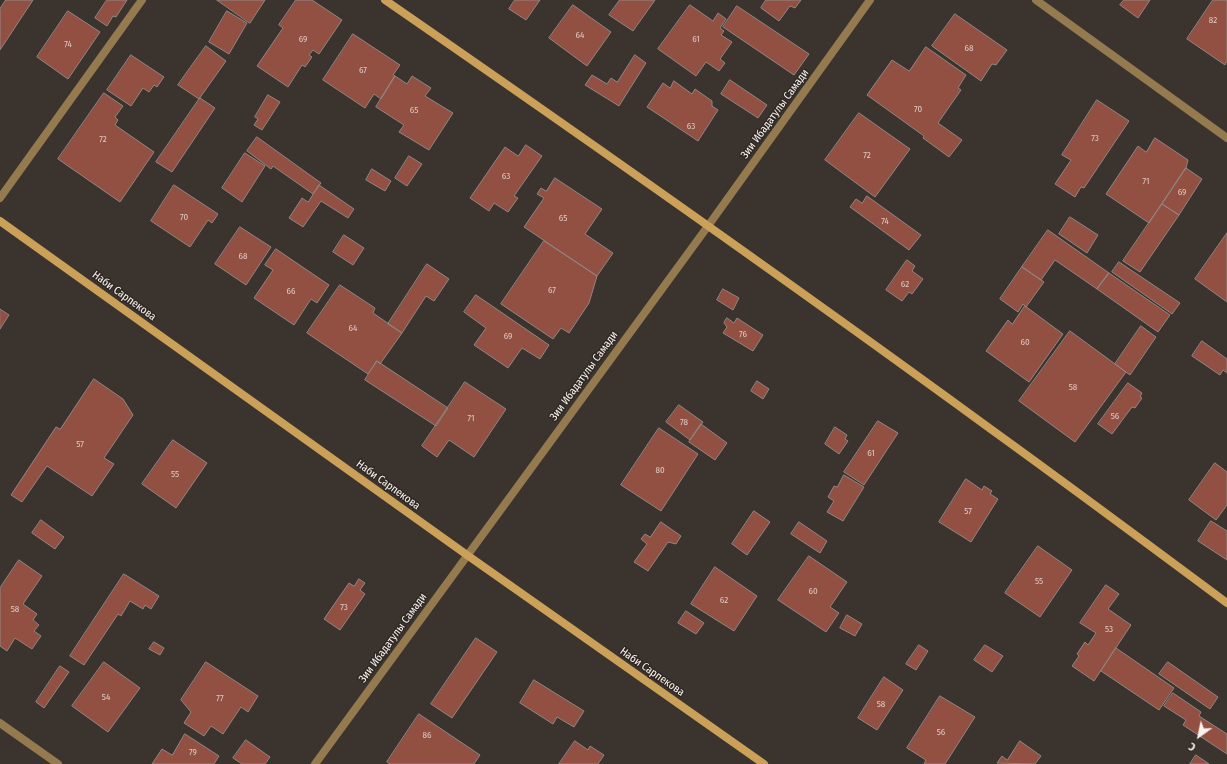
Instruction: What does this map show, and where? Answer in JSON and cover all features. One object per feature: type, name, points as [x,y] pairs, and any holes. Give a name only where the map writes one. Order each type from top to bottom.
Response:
[{"type":"street","points":[[0,198],[142,0]]},
{"type":"street","points":[[385,0],[573,130],[992,429],[1227,603]]},
{"type":"street","name":"Зии Ибадатулы Самади","points":[[315,764],[708,226],[870,0]]},
{"type":"street","points":[[1036,0],[1227,138]]},
{"type":"street","name":"Наби Сарпекова","points":[[0,221],[467,555],[764,764]]},
{"type":"street","points":[[0,723],[58,764]]},
{"type":"building","points":[[6,0],[33,0],[0,50],[0,9]]},
{"type":"building","points":[[107,0],[127,0],[116,17],[113,16],[107,26],[95,18]]},
{"type":"building","points":[[217,0],[265,0],[250,23]]},
{"type":"building","points":[[296,0],[312,0],[342,20],[319,54],[313,50],[309,55],[312,57],[305,67],[302,65],[288,87],[257,66],[283,28],[279,25]]},
{"type":"building","points":[[515,0],[540,0],[526,20],[509,9]]},
{"type":"building","points":[[620,0],[655,0],[633,31],[609,15]]},
{"type":"building","points":[[766,0],[801,0],[795,8],[790,6],[779,21],[761,8]]},
{"type":"building","points":[[1124,0],[1150,0],[1138,18],[1120,5]]},
{"type":"building","points":[[1213,0],[1227,0],[1227,61],[1225,65],[1187,39]]},
{"type":"building","points":[[573,5],[611,32],[587,66],[549,38]]},
{"type":"building","points":[[690,5],[713,21],[718,13],[726,19],[720,28],[724,31],[721,35],[732,42],[720,59],[725,63],[719,71],[706,62],[696,76],[658,49]]},
{"type":"building","points":[[737,6],[809,54],[794,75],[723,27]]},
{"type":"building","points":[[68,11],[100,32],[68,79],[37,57]]},
{"type":"building","points":[[227,11],[247,23],[229,54],[209,42]]},
{"type":"building","points":[[955,14],[1007,50],[996,65],[992,64],[981,81],[932,46]]},
{"type":"building","points":[[353,34],[400,65],[393,75],[395,76],[381,99],[374,94],[365,108],[323,80]]},
{"type":"building","points":[[206,46],[226,61],[199,99],[178,85]]},
{"type":"building","points":[[926,47],[966,75],[958,88],[961,90],[938,123],[962,140],[949,157],[923,138],[924,136],[867,95],[892,60],[909,71]]},
{"type":"building","points":[[131,55],[164,77],[157,87],[154,85],[149,92],[143,88],[131,106],[107,90]]},
{"type":"building","points":[[635,55],[646,63],[619,106],[585,85],[592,75],[607,84],[611,78],[617,82]]},
{"type":"building","points":[[395,76],[407,84],[412,76],[431,88],[425,96],[453,113],[429,150],[399,132],[404,125],[376,107]]},
{"type":"building","points":[[730,80],[767,105],[758,118],[721,94]]},
{"type":"building","points":[[674,81],[692,94],[695,89],[712,101],[712,106],[718,110],[698,141],[647,107],[663,83],[670,88]]},
{"type":"building","points":[[104,93],[123,106],[115,117],[118,120],[115,125],[154,152],[120,202],[58,159]]},
{"type":"building","points":[[268,95],[280,102],[262,130],[254,125],[258,119],[255,117]]},
{"type":"building","points":[[200,98],[215,108],[172,172],[156,162]]},
{"type":"building","points":[[1097,100],[1129,121],[1084,188],[1081,187],[1075,197],[1055,184],[1071,160],[1062,155]]},
{"type":"building","points":[[859,113],[910,149],[875,197],[825,160]]},
{"type":"building","points":[[257,137],[321,183],[313,194],[273,166],[271,169],[247,151]]},
{"type":"building","points":[[1155,138],[1188,160],[1186,168],[1149,223],[1106,194],[1138,146],[1146,152]]},
{"type":"building","points":[[526,145],[542,156],[514,196],[518,198],[508,212],[494,203],[489,211],[470,198],[505,147],[518,156]]},
{"type":"building","points":[[245,153],[265,166],[242,202],[222,188]]},
{"type":"building","points":[[409,156],[422,164],[407,186],[395,178]]},
{"type":"building","points":[[1186,168],[1202,179],[1179,215],[1162,204]]},
{"type":"building","points":[[372,169],[391,181],[385,191],[366,180]]},
{"type":"building","points":[[555,178],[602,209],[585,234],[613,253],[597,276],[524,227],[544,198],[537,194],[541,188],[546,191]]},
{"type":"building","points":[[174,185],[218,214],[212,223],[208,220],[190,247],[151,221]]},
{"type":"building","points":[[319,185],[354,209],[348,218],[321,201],[303,227],[289,218],[302,198],[308,202]]},
{"type":"building","points":[[867,196],[921,235],[909,250],[850,207],[856,199],[862,203]]},
{"type":"building","points":[[1162,204],[1179,215],[1140,272],[1123,261]]},
{"type":"building","points":[[1070,217],[1098,235],[1087,253],[1059,234]]},
{"type":"building","points":[[240,227],[271,247],[246,285],[215,264]]},
{"type":"building","points":[[1048,230],[1109,273],[1097,289],[1055,260],[1041,280],[1022,267]]},
{"type":"building","points":[[1227,233],[1227,302],[1195,279]]},
{"type":"building","points":[[344,235],[364,248],[353,265],[333,252]]},
{"type":"building","points":[[544,241],[597,276],[589,303],[569,333],[561,328],[553,339],[501,304]]},
{"type":"building","points":[[276,249],[329,285],[317,303],[311,299],[294,325],[254,298],[273,270],[265,265]]},
{"type":"building","points":[[907,260],[915,266],[912,271],[923,279],[912,294],[909,292],[902,301],[886,290]]},
{"type":"building","points":[[1119,262],[1180,303],[1172,314],[1112,272]]},
{"type":"building","points":[[427,264],[449,279],[434,301],[426,296],[402,333],[388,324]]},
{"type":"building","points":[[1022,267],[1044,282],[1026,307],[1023,304],[1018,312],[1000,299]]},
{"type":"building","points":[[1109,273],[1170,315],[1158,332],[1097,289]]},
{"type":"building","points":[[340,285],[375,308],[373,313],[402,333],[380,364],[377,361],[368,374],[307,333]]},
{"type":"building","points":[[723,289],[739,298],[733,310],[717,300]]},
{"type":"building","points":[[476,295],[549,345],[540,359],[522,348],[508,368],[474,345],[486,328],[464,312]]},
{"type":"building","points":[[1025,306],[1063,334],[1029,382],[986,351],[1008,320],[1012,324]]},
{"type":"building","points":[[0,309],[9,315],[0,329]]},
{"type":"building","points":[[727,318],[734,323],[737,318],[763,335],[753,351],[723,333],[727,327],[724,323]]},
{"type":"building","points":[[1141,326],[1156,337],[1130,375],[1115,364]]},
{"type":"building","points":[[1070,331],[1126,372],[1075,442],[1019,401]]},
{"type":"building","points":[[1202,341],[1227,359],[1227,373],[1223,370],[1220,375],[1192,356]]},
{"type":"building","points":[[377,361],[448,408],[436,426],[365,380]]},
{"type":"building","points":[[94,379],[123,399],[133,415],[104,458],[114,464],[92,496],[47,466],[22,502],[11,495],[56,427],[60,429]]},
{"type":"building","points":[[757,381],[769,389],[763,399],[751,391]]},
{"type":"building","points":[[465,382],[506,409],[474,457],[449,440],[437,457],[422,446]]},
{"type":"building","points":[[1128,383],[1142,393],[1140,397],[1142,398],[1135,408],[1132,407],[1112,434],[1098,424]]},
{"type":"building","points":[[679,405],[703,422],[690,440],[666,422]]},
{"type":"building","points":[[878,421],[898,433],[864,485],[844,472]]},
{"type":"building","points":[[701,424],[727,443],[715,460],[689,442]]},
{"type":"building","points":[[835,427],[847,435],[845,439],[848,441],[839,454],[825,444]]},
{"type":"building","points":[[659,428],[698,454],[661,511],[621,485]]},
{"type":"building","points":[[173,440],[207,463],[176,508],[142,484]]},
{"type":"building","points":[[1215,463],[1227,472],[1227,505],[1216,520],[1189,500]]},
{"type":"building","points":[[844,475],[864,487],[843,521],[827,512],[834,501],[828,497],[834,486],[837,487]]},
{"type":"building","points":[[966,479],[982,490],[984,486],[992,491],[990,494],[998,499],[971,542],[939,522]]},
{"type":"building","points":[[754,511],[770,522],[747,555],[732,544]]},
{"type":"building","points":[[41,520],[64,537],[55,549],[32,533]]},
{"type":"building","points":[[1211,521],[1227,531],[1227,560],[1198,541]]},
{"type":"building","points":[[661,522],[681,536],[676,544],[668,542],[648,571],[634,562],[647,544],[641,539],[645,534],[650,537]]},
{"type":"building","points":[[799,522],[827,541],[820,553],[791,534]]},
{"type":"building","points":[[1038,546],[1072,570],[1040,617],[1005,593]]},
{"type":"building","points":[[809,556],[847,582],[830,607],[839,613],[826,632],[778,600]]},
{"type":"building","points":[[19,560],[42,576],[23,604],[37,614],[33,620],[39,625],[34,631],[41,636],[32,649],[15,638],[7,651],[0,646],[0,588]]},
{"type":"building","points":[[715,567],[757,596],[734,631],[691,604]]},
{"type":"building","points":[[124,574],[159,596],[151,609],[145,605],[143,609],[130,601],[121,616],[118,614],[84,665],[70,656]]},
{"type":"building","points":[[359,579],[365,583],[360,590],[365,594],[340,630],[324,619],[349,583],[354,586]]},
{"type":"building","points":[[1106,585],[1119,594],[1108,609],[1131,625],[1094,681],[1072,666],[1079,656],[1077,654],[1085,642],[1088,645],[1096,633],[1080,623]]},
{"type":"building","points":[[686,611],[704,623],[696,634],[678,623]]},
{"type":"building","points":[[847,615],[862,624],[855,636],[840,628]]},
{"type":"building","points":[[476,638],[497,652],[452,718],[431,704]]},
{"type":"building","points":[[154,642],[164,648],[160,655],[149,649]]},
{"type":"building","points":[[919,645],[928,651],[916,670],[906,664]]},
{"type":"building","points":[[985,645],[1003,656],[992,672],[974,660]]},
{"type":"building","points":[[1116,648],[1174,688],[1159,710],[1101,671]]},
{"type":"building","points":[[104,662],[140,688],[108,732],[72,706]]},
{"type":"building","points":[[206,662],[258,696],[248,712],[241,707],[223,734],[211,726],[204,736],[184,723],[191,712],[181,700]]},
{"type":"building","points":[[1168,662],[1218,697],[1210,709],[1159,674]]},
{"type":"building","points":[[60,666],[69,672],[44,708],[36,702]]},
{"type":"building","points":[[884,677],[903,690],[877,730],[858,718]]},
{"type":"building","points":[[534,680],[584,711],[574,727],[557,717],[553,724],[520,703]]},
{"type":"building","points":[[1173,693],[1201,712],[1199,716],[1227,734],[1227,754],[1183,725],[1186,720],[1164,706]]},
{"type":"building","points":[[940,696],[975,717],[945,764],[924,764],[926,760],[907,748]]},
{"type":"building","points":[[419,714],[480,755],[474,764],[390,764],[387,762]]},
{"type":"building","points":[[185,734],[219,756],[214,764],[152,764],[162,749],[172,755]]},
{"type":"building","points":[[246,740],[270,757],[265,764],[242,764],[233,758]]},
{"type":"building","points":[[575,741],[588,750],[590,746],[604,755],[598,764],[559,764]]},
{"type":"building","points":[[1020,741],[1041,756],[1035,764],[997,763],[1002,756],[1007,760]]},
{"type":"building","points":[[1196,755],[1209,764],[1190,764]]}]
